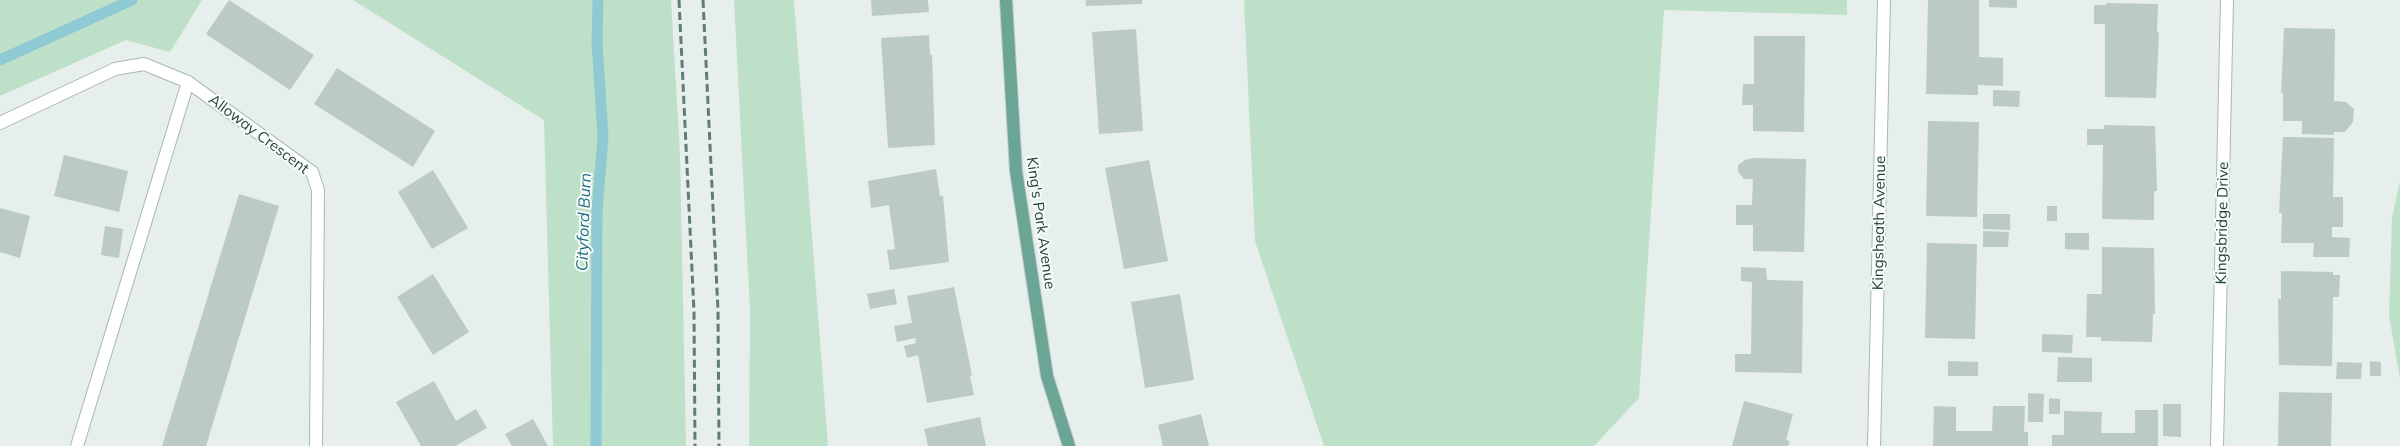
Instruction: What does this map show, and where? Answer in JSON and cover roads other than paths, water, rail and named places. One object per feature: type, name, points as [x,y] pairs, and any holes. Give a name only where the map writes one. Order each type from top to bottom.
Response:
[{"type":"main road","name":"King's Park Avenue","points":[[1006,0],[1016,171],[1047,376],[1069,446]]},
{"type":"street","name":"Kingsheath Avenue","points":[[1874,446],[1884,0]]},
{"type":"street","name":"Kingsbridge Drive","points":[[2217,446],[2227,0]]},
{"type":"street","name":"Alloway Crescent","points":[[0,123],[115,69],[144,64],[188,82],[312,172],[318,190],[316,446]]},
{"type":"street","points":[[77,446],[188,82]]},
{"type":"waterway","name":"Cityford Burn","points":[[0,60],[132,0]]},
{"type":"waterway","name":"Cityford Burn","points":[[596,446],[597,211],[603,137],[597,43],[598,0]]},
{"type":"railway","points":[[679,0],[694,312],[695,446]]},
{"type":"railway","points":[[703,0],[718,311],[719,446]]}]
